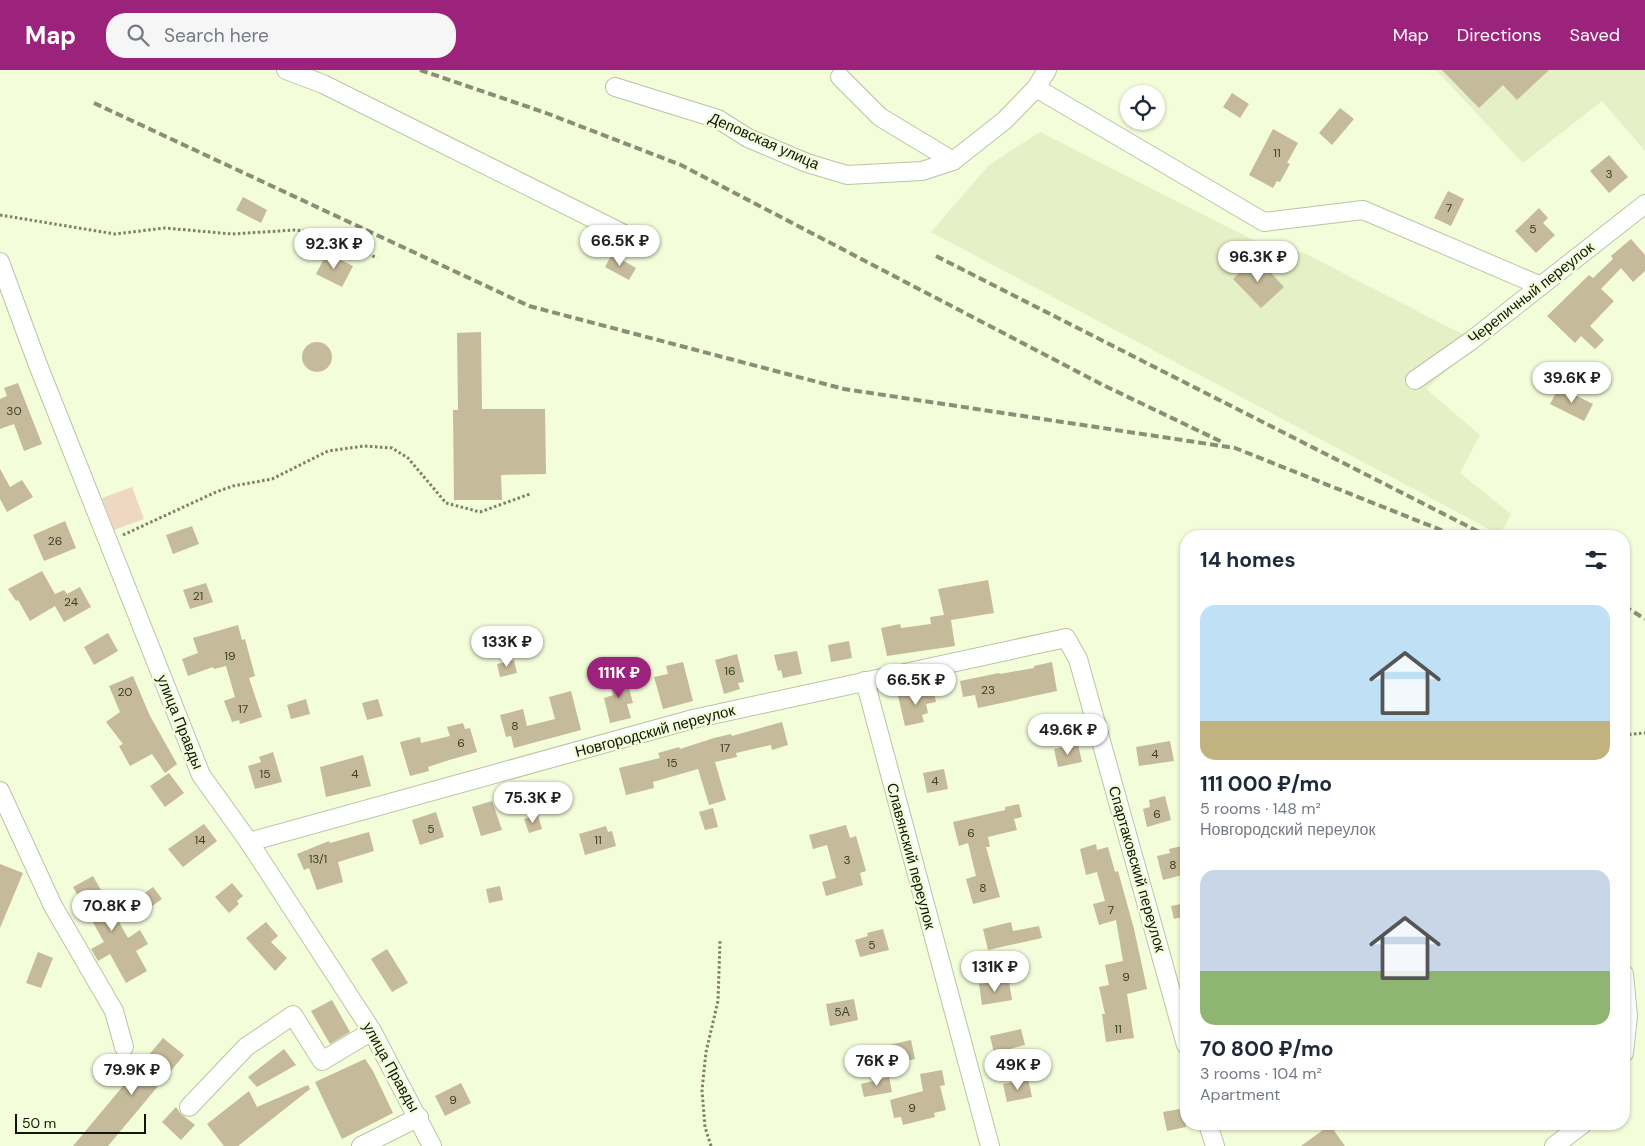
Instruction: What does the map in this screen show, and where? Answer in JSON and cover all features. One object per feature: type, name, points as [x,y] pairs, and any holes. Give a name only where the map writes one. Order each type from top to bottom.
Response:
[{"type":"street","points":[[286,70],[323,84],[628,236]]},
{"type":"street","name":"Деповская улица","points":[[615,86],[718,119],[748,138],[807,163],[847,175],[922,171],[953,161],[1005,120],[1036,88],[1047,70]]},
{"type":"street","points":[[840,78],[880,118],[953,161]]},
{"type":"street","points":[[1036,88],[1264,222],[1363,210],[1541,286]]},
{"type":"street","name":"Черепичный переулок","points":[[1415,380],[1472,340],[1645,204]]},
{"type":"street","name":"улица Правды","points":[[0,262],[108,542],[201,775],[249,842],[372,1031],[419,1117],[432,1146]]},
{"type":"street","name":"Новгородский переулок","points":[[249,842],[693,719],[1066,638]]},
{"type":"street","name":"Спартаковский переулок","points":[[1066,638],[1078,659],[1180,1024]]},
{"type":"street","name":"Славянский переулок","points":[[865,681],[990,1146]]},
{"type":"street","points":[[0,790],[53,906],[114,1011],[124,1047]]},
{"type":"street","points":[[189,1107],[246,1047],[293,1015],[322,1061],[372,1031]]},
{"type":"street","points":[[361,1146],[419,1117]]},
{"type":"street","points":[[1210,1130],[1214,1146]]},
{"type":"street","points":[[1554,1146],[1575,1130]]},
{"type":"path","points":[[0,215],[115,234],[165,228],[232,234],[295,230],[324,233],[377,258]]},
{"type":"path","points":[[108,542],[216,492],[233,486],[272,479],[328,451],[364,446],[392,448],[408,458],[446,503],[480,512],[530,494]]},
{"type":"path","points":[[1630,734],[1645,733]]},
{"type":"path","points":[[711,1146],[705,1127],[702,1090],[706,1052],[718,1001],[720,940]]},
{"type":"shaded area","points":[[1436,70],[1645,70],[1645,151],[1602,101],[1523,163]]},
{"type":"shaded area","points":[[1040,132],[1257,242],[1304,253],[1464,335],[1471,348],[1426,389],[1480,435],[1460,473],[1511,514],[1503,530],[1491,530],[931,232],[989,165]]},
{"type":"shaded area","points":[[132,487],[144,519],[114,530],[102,498]]},
{"type":"building","points":[[1442,70],[1549,70],[1517,100],[1503,85],[1479,108]]},
{"type":"building","points":[[1232,93],[1249,104],[1240,118],[1223,107]]},
{"type":"building","points":[[1340,108],[1354,119],[1332,145],[1319,133]]},
{"type":"building","points":[[1273,129],[1298,143],[1287,163],[1290,164],[1280,182],[1277,181],[1273,188],[1249,175]]},
{"type":"building","points":[[1609,155],[1628,177],[1609,193],[1590,171]]},
{"type":"building","points":[[1448,191],[1464,199],[1451,226],[1434,218]]},
{"type":"building","points":[[243,197],[267,210],[261,223],[236,210]]},
{"type":"building","points":[[1539,208],[1548,218],[1543,223],[1555,235],[1536,253],[1515,231]]},
{"type":"building","points":[[1631,239],[1645,255],[1645,271],[1633,282],[1621,268],[1601,289],[1614,301],[1590,326],[1604,340],[1595,349],[1581,336],[1575,343],[1547,316],[1589,275],[1593,278],[1613,259],[1611,256]]},
{"type":"building","points":[[327,253],[353,266],[342,287],[316,274]]},
{"type":"building","points":[[612,254],[636,268],[629,280],[605,267]]},
{"type":"building","points":[[1256,257],[1284,287],[1261,308],[1233,279]]},
{"type":"building","points":[[481,332],[482,409],[545,409],[546,474],[501,475],[502,500],[454,500],[453,410],[458,410],[457,333]]},
{"type":"building","points":[[317,342],[328,346],[332,357],[328,368],[317,372],[306,368],[302,357],[306,346]]},
{"type":"building","points":[[18,383],[42,444],[24,451],[14,424],[0,429],[0,399],[7,396],[4,388]]},
{"type":"building","points":[[1559,387],[1593,404],[1584,421],[1550,404]]},
{"type":"building","points":[[0,469],[10,487],[22,480],[33,497],[7,512],[0,499]]},
{"type":"building","points":[[65,521],[76,548],[44,561],[33,535]]},
{"type":"building","points":[[192,526],[199,544],[173,554],[166,535]]},
{"type":"building","points":[[42,571],[55,594],[64,590],[67,594],[80,587],[91,607],[64,622],[55,606],[30,621],[18,600],[16,601],[8,589]]},
{"type":"building","points":[[988,580],[994,613],[951,620],[955,646],[887,656],[881,628],[900,624],[901,628],[931,624],[930,617],[944,615],[938,589]]},
{"type":"building","points":[[206,583],[213,602],[190,609],[183,590]]},
{"type":"building","points":[[238,625],[242,640],[245,639],[255,676],[249,678],[262,717],[240,724],[239,720],[232,722],[224,701],[235,697],[226,666],[214,669],[213,667],[188,676],[182,659],[198,653],[193,638]]},
{"type":"building","points":[[108,633],[118,651],[94,665],[84,647]]},
{"type":"building","points":[[849,641],[852,658],[831,662],[828,645]]},
{"type":"building","points":[[797,651],[802,674],[783,678],[781,670],[778,671],[774,655]]},
{"type":"building","points":[[737,654],[744,682],[738,683],[740,689],[724,694],[715,660]]},
{"type":"building","points":[[514,660],[517,673],[500,677],[497,664]]},
{"type":"building","points":[[683,662],[693,701],[663,709],[654,677],[668,674],[666,666]]},
{"type":"building","points":[[1052,662],[1057,691],[978,708],[975,695],[963,697],[960,681],[1034,668],[1034,666]]},
{"type":"building","points":[[625,673],[633,703],[627,704],[631,718],[610,723],[604,698],[613,695],[608,677]]},
{"type":"building","points":[[133,676],[150,716],[177,764],[165,773],[152,754],[130,766],[119,746],[123,744],[106,722],[120,712],[109,686]]},
{"type":"building","points":[[933,688],[936,702],[926,704],[928,713],[922,715],[924,722],[905,726],[898,696]]},
{"type":"building","points":[[571,691],[581,730],[514,748],[511,736],[506,737],[500,715],[523,709],[527,726],[555,719],[549,697]]},
{"type":"building","points":[[306,699],[310,714],[291,719],[287,705]]},
{"type":"building","points":[[378,699],[383,716],[367,720],[362,703]]},
{"type":"building","points":[[782,722],[788,745],[772,750],[771,745],[736,753],[737,757],[715,762],[726,800],[709,805],[698,769],[653,782],[654,788],[626,795],[619,768],[660,758],[658,753],[679,747],[680,749],[714,738],[731,734],[732,736]]},
{"type":"building","points":[[463,723],[465,729],[470,728],[477,752],[428,767],[429,771],[410,776],[400,742],[420,737],[421,743],[450,736],[447,727]]},
{"type":"building","points":[[1170,741],[1174,761],[1139,766],[1136,747]]},
{"type":"building","points":[[1078,744],[1082,762],[1058,767],[1054,749]]},
{"type":"building","points":[[273,752],[282,782],[255,789],[248,766],[261,762],[259,757]]},
{"type":"building","points":[[363,755],[371,786],[326,797],[320,767]]},
{"type":"building","points":[[944,769],[948,789],[927,793],[923,773]]},
{"type":"building","points":[[169,773],[184,793],[165,807],[150,786]]},
{"type":"building","points":[[536,785],[542,806],[524,811],[518,790]]},
{"type":"building","points":[[1165,796],[1171,820],[1147,827],[1143,809],[1150,807],[1149,800]]},
{"type":"building","points":[[492,801],[502,830],[481,836],[472,807]]},
{"type":"building","points":[[1019,804],[1022,817],[1014,819],[1017,830],[988,837],[990,847],[986,847],[1000,897],[973,904],[966,879],[976,876],[968,843],[959,846],[953,822],[1005,810],[1005,807]]},
{"type":"building","points":[[713,808],[718,827],[705,830],[699,812]]},
{"type":"building","points":[[436,812],[444,837],[420,845],[412,820]]},
{"type":"building","points":[[538,815],[542,829],[529,833],[524,819]]},
{"type":"building","points":[[204,824],[217,841],[183,867],[168,849]]},
{"type":"building","points":[[846,825],[850,838],[856,836],[866,871],[860,873],[863,885],[826,896],[822,882],[836,878],[827,845],[813,849],[809,835]]},
{"type":"building","points":[[606,826],[608,832],[612,831],[616,846],[585,855],[579,834]]},
{"type":"building","points":[[369,832],[374,851],[338,862],[343,882],[317,890],[309,868],[304,870],[297,854],[329,841],[330,843]]},
{"type":"building","points":[[1096,844],[1097,850],[1108,847],[1115,872],[1118,871],[1134,929],[1147,989],[1127,994],[1134,1038],[1106,1042],[1102,1014],[1105,1014],[1099,987],[1109,985],[1105,965],[1123,961],[1116,920],[1099,925],[1093,904],[1105,901],[1097,872],[1086,875],[1080,849]]},
{"type":"building","points":[[1180,846],[1180,876],[1163,880],[1157,856],[1170,853],[1169,849]]},
{"type":"building","points":[[0,864],[23,873],[0,928]]},
{"type":"building","points":[[93,876],[128,938],[140,930],[148,944],[136,951],[147,971],[126,983],[110,954],[98,961],[91,949],[104,942],[73,887]]},
{"type":"building","points":[[232,883],[243,896],[237,901],[239,904],[229,913],[215,897]]},
{"type":"building","points":[[500,886],[503,900],[489,903],[486,889]]},
{"type":"building","points":[[153,887],[162,899],[148,909],[139,897]]},
{"type":"building","points":[[1180,904],[1180,918],[1174,919],[1171,906]]},
{"type":"building","points":[[266,922],[278,936],[271,942],[287,958],[275,971],[246,938]]},
{"type":"building","points":[[1011,922],[1013,931],[1039,926],[1042,938],[988,950],[983,929]]},
{"type":"building","points":[[883,929],[889,950],[860,957],[855,940],[868,936],[867,933]]},
{"type":"building","points":[[387,949],[408,983],[392,992],[371,959]]},
{"type":"building","points":[[38,952],[53,958],[41,988],[26,983]]},
{"type":"building","points":[[1002,981],[1002,983],[1009,982],[1012,1000],[982,1005],[979,984]]},
{"type":"building","points":[[854,999],[858,1020],[830,1026],[826,1004]]},
{"type":"building","points":[[332,1000],[350,1032],[330,1044],[311,1011]]},
{"type":"building","points":[[1021,1029],[1025,1045],[994,1053],[990,1036]]},
{"type":"building","points":[[163,1038],[184,1055],[108,1146],[73,1146]]},
{"type":"building","points":[[911,1040],[915,1059],[889,1065],[885,1046]]},
{"type":"building","points":[[284,1049],[296,1065],[257,1087],[248,1077]]},
{"type":"building","points":[[365,1059],[373,1071],[393,1113],[342,1139],[315,1082]]},
{"type":"building","points":[[942,1070],[945,1085],[940,1086],[946,1110],[934,1113],[935,1117],[903,1125],[901,1117],[894,1118],[890,1100],[923,1091],[920,1074]]},
{"type":"building","points":[[889,1077],[892,1092],[864,1097],[861,1084]]},
{"type":"building","points":[[1028,1079],[1032,1097],[1007,1102],[1003,1084]]},
{"type":"building","points":[[461,1083],[471,1103],[445,1116],[435,1096]]},
{"type":"building","points":[[308,1085],[310,1089],[238,1146],[224,1146],[207,1124],[249,1091],[257,1107]]},
{"type":"building","points":[[176,1107],[181,1114],[195,1125],[181,1140],[162,1122]]},
{"type":"building","points":[[1180,1109],[1180,1128],[1167,1131],[1163,1112]]},
{"type":"building","points":[[1323,1130],[1334,1130],[1345,1146],[1301,1146]]},
{"type":"railway","points":[[420,70],[546,113],[681,165],[1103,385],[1224,443]]},
{"type":"railway","points":[[94,103],[529,306],[844,389],[1235,448],[1441,530]]},
{"type":"railway","points":[[936,256],[1475,530]]},
{"type":"railway","points":[[1630,610],[1645,619]]}]
